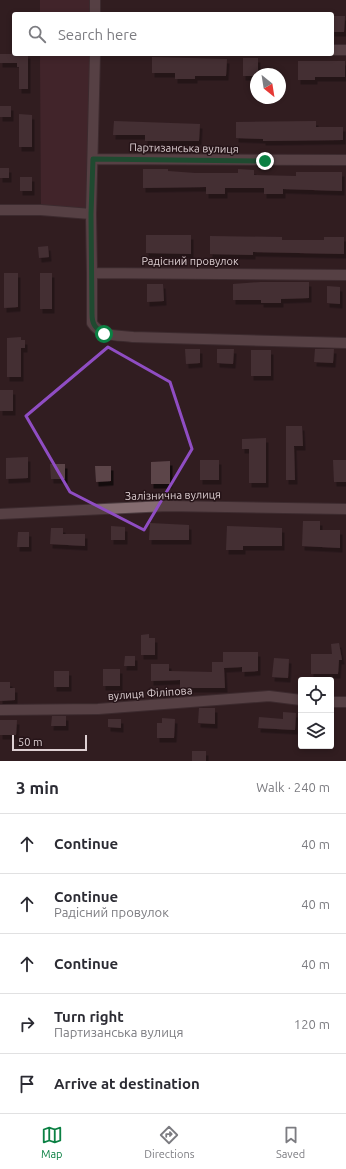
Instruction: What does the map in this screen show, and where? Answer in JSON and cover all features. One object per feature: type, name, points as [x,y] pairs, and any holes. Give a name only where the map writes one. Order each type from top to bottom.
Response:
[{"type":"street","points":[[95,0],[95,12]]},
{"type":"street","points":[[334,50],[346,50]]},
{"type":"street","points":[[95,56],[91,214],[92,323],[96,328],[104,334],[141,337],[346,343]]},
{"type":"street","name":"Партизанська вулиця","points":[[93,159],[346,160]]},
{"type":"street","points":[[0,210],[41,210],[91,214]]},
{"type":"street","name":"Радісний провулок","points":[[92,273],[346,275]]},
{"type":"street","name":"Залізнична вулиця","points":[[0,514],[167,506],[346,509]]},
{"type":"street","points":[[0,509],[18,514]]},
{"type":"street","name":"вулиця Філіпова","points":[[0,710],[98,709],[269,696],[298,700]]},
{"type":"street","points":[[334,702],[346,702]]},
{"type":"highlighted area","points":[[108,347],[170,382],[192,449],[144,530],[70,492],[26,416]]},
{"type":"shaded area","points":[[40,0],[95,0],[95,12],[40,12]]},
{"type":"shaded area","points":[[40,56],[95,56],[91,214],[41,210]]},
{"type":"building","points":[[334,16],[345,16],[344,32],[334,32]]},
{"type":"building","points":[[0,54],[28,56],[28,89],[19,89],[19,67],[17,67],[17,63],[0,63]]},
{"type":"building","points":[[152,57],[227,59],[226,76],[195,76],[195,79],[175,79],[175,73],[152,73]]},
{"type":"building","points":[[243,58],[258,58],[258,68],[250,68],[250,76],[243,76]]},
{"type":"building","points":[[298,61],[345,61],[345,77],[315,77],[315,80],[298,80]]},
{"type":"building","points":[[0,106],[11,106],[11,117],[0,117]]},
{"type":"building","points":[[19,114],[32,115],[32,147],[19,147]]},
{"type":"building","points":[[114,121],[200,124],[199,141],[145,141],[145,135],[113,135]]},
{"type":"building","points":[[316,121],[316,127],[343,127],[343,140],[263,141],[263,139],[236,138],[236,122]]},
{"type":"building","points":[[0,168],[9,168],[9,178],[0,178]]},
{"type":"building","points":[[143,169],[168,169],[168,171],[195,173],[238,173],[238,169],[254,170],[254,175],[296,176],[296,172],[342,172],[342,191],[283,189],[283,194],[264,194],[264,188],[225,188],[225,194],[206,194],[206,187],[143,188]]},
{"type":"building","points":[[20,177],[32,177],[32,191],[20,191]]},
{"type":"building","points":[[146,235],[191,235],[191,254],[146,253]]},
{"type":"building","points":[[210,236],[282,237],[282,240],[324,240],[324,237],[344,237],[344,254],[253,252],[253,255],[210,254]]},
{"type":"building","points":[[48,246],[49,257],[39,258],[38,247]]},
{"type":"building","points":[[4,273],[18,273],[18,307],[4,308]]},
{"type":"building","points":[[40,273],[52,273],[52,309],[40,309]]},
{"type":"building","points":[[261,282],[309,282],[309,298],[281,299],[281,303],[261,303],[261,300],[233,300],[233,284]]},
{"type":"building","points":[[147,284],[163,284],[164,301],[147,302]]},
{"type":"building","points":[[327,286],[340,287],[340,304],[327,303]]},
{"type":"building","points":[[21,337],[21,340],[25,340],[25,348],[21,348],[21,377],[7,377],[7,338]]},
{"type":"building","points":[[185,349],[200,349],[200,363],[186,364]]},
{"type":"building","points":[[217,349],[234,349],[233,364],[217,363]]},
{"type":"building","points":[[315,349],[334,349],[333,363],[314,362]]},
{"type":"building","points":[[251,350],[271,350],[271,376],[251,376]]},
{"type":"building","points":[[0,390],[13,390],[13,411],[0,411]]},
{"type":"building","points":[[286,426],[302,426],[303,446],[294,446],[295,480],[286,480]]},
{"type":"building","points":[[266,438],[266,483],[249,483],[249,449],[242,449],[242,439]]},
{"type":"building","points":[[28,457],[28,478],[6,479],[6,458]]},
{"type":"building","points":[[200,460],[219,460],[219,480],[200,480]]},
{"type":"building","points":[[333,460],[346,460],[346,482],[334,482]]},
{"type":"building","points":[[170,461],[170,484],[151,484],[151,462]]},
{"type":"building","points":[[50,464],[65,464],[65,479],[51,479]]},
{"type":"building","points":[[95,466],[111,466],[111,481],[96,482]]},
{"type":"building","points":[[303,521],[320,521],[320,530],[340,530],[340,548],[302,546]]},
{"type":"building","points":[[150,523],[189,525],[189,540],[149,540]]},
{"type":"building","points":[[111,526],[125,527],[125,540],[111,540]]},
{"type":"building","points":[[227,526],[282,528],[282,546],[243,546],[243,550],[226,550]]},
{"type":"building","points":[[51,528],[63,528],[63,534],[85,534],[85,546],[50,544]]},
{"type":"building","points":[[18,532],[29,532],[29,547],[17,547]]},
{"type":"building","points":[[149,634],[149,638],[155,638],[155,655],[141,655],[141,635]]},
{"type":"building","points":[[339,643],[342,660],[339,660],[338,674],[311,674],[311,654],[332,654],[331,644]]},
{"type":"building","points":[[223,652],[258,652],[258,671],[242,672],[242,667],[224,668],[225,688],[180,688],[180,680],[151,681],[151,664],[169,664],[169,671],[212,672],[212,662],[223,662]]},
{"type":"building","points":[[125,656],[135,656],[135,666],[124,666]]},
{"type":"building","points":[[274,658],[289,659],[288,678],[272,677]]},
{"type":"building","points":[[103,669],[120,669],[120,686],[103,686]]},
{"type":"building","points":[[54,671],[69,671],[69,687],[54,687]]},
{"type":"building","points":[[0,682],[10,682],[10,688],[15,688],[15,700],[0,701]]},
{"type":"building","points":[[199,708],[215,708],[215,724],[198,723]]},
{"type":"building","points":[[283,712],[296,713],[295,730],[258,728],[259,717],[283,719]]},
{"type":"building","points":[[52,716],[66,716],[66,726],[51,726]]},
{"type":"building","points":[[162,718],[175,719],[174,738],[157,738],[157,723],[162,723]]},
{"type":"building","points":[[108,719],[121,719],[121,728],[108,727]]},
{"type":"building","points":[[0,720],[17,720],[16,735],[0,735]]},
{"type":"building","points":[[192,751],[206,751],[206,761],[192,761]]},
{"type":"route","points":[[104,334],[92,323],[91,214],[93,159],[265,161]]}]
